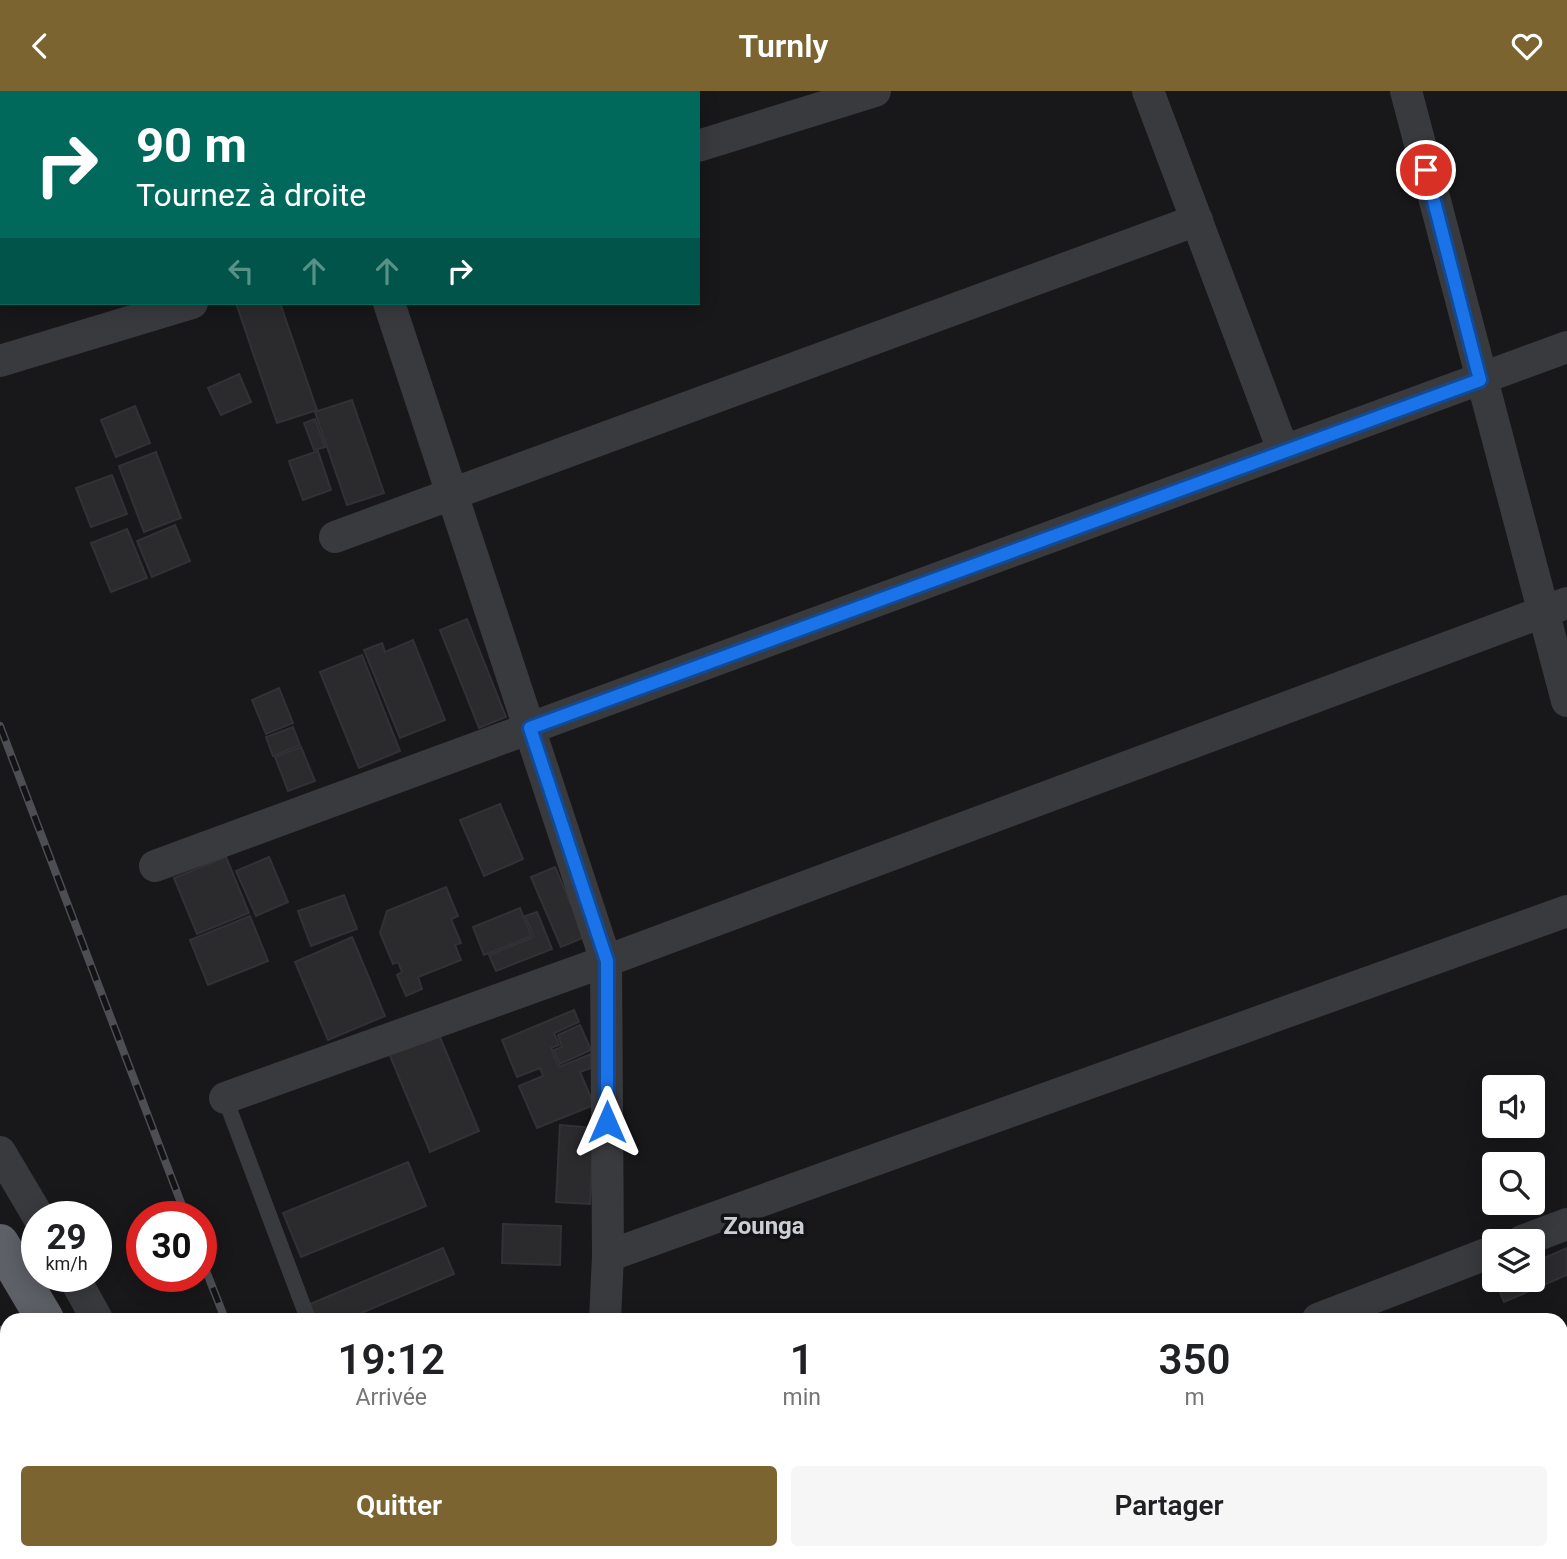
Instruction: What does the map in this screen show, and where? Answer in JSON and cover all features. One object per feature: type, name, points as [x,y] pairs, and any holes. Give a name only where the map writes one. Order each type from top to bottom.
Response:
[{"type":"highway","points":[[0,1244],[41,1313]]},
{"type":"street","points":[[700,145],[875,91]]},
{"type":"street","points":[[1148,91],[1283,450]]},
{"type":"street","points":[[1406,91],[1480,380],[1555,607],[1567,701]]},
{"type":"street","points":[[335,537],[1197,220]]},
{"type":"street","points":[[0,361],[185,305]]},
{"type":"street","points":[[390,305],[607,961],[608,1256],[605,1313]]},
{"type":"street","points":[[155,866],[1567,347]]},
{"type":"street","points":[[225,1098],[607,961],[1555,607]]},
{"type":"street","points":[[608,1256],[1567,911]]},
{"type":"street","points":[[0,1152],[29,1201]]},
{"type":"street","points":[[1545,1232],[1567,1224]]},
{"type":"street","points":[[1334,1313],[1482,1256]]},
{"type":"street","points":[[82,1292],[94,1313]]},
{"type":"lane","points":[[225,1098],[305,1313]]},
{"type":"building","points":[[237,305],[281,305],[317,410],[277,423]]},
{"type":"building","points":[[239,374],[251,402],[221,415],[208,388]]},
{"type":"building","points":[[352,400],[384,493],[347,505],[315,412]]},
{"type":"building","points":[[135,406],[150,443],[116,457],[101,420]]},
{"type":"building","points":[[315,419],[325,447],[314,450],[304,423]]},
{"type":"building","points":[[318,451],[331,490],[303,500],[289,461]]},
{"type":"building","points":[[156,452],[181,518],[144,532],[119,466]]},
{"type":"building","points":[[112,475],[127,514],[91,527],[76,488]]},
{"type":"building","points":[[175,525],[190,561],[152,577],[137,541]]},
{"type":"building","points":[[127,529],[147,578],[111,592],[91,543]]},
{"type":"building","points":[[467,619],[506,717],[479,728],[440,630]]},
{"type":"building","points":[[413,640],[445,720],[400,738],[364,650],[382,643],[385,652]]},
{"type":"building","points":[[362,655],[400,751],[359,768],[320,672]]},
{"type":"building","points":[[279,688],[293,723],[266,734],[252,700]]},
{"type":"building","points":[[293,727],[300,745],[273,756],[266,737]]},
{"type":"building","points":[[301,747],[315,781],[288,791],[275,757]]},
{"type":"building","points":[[500,804],[523,859],[484,876],[460,820]]},
{"type":"building","points":[[226,857],[249,913],[197,934],[174,878]]},
{"type":"building","points":[[269,857],[288,902],[256,916],[236,871]]},
{"type":"building","points":[[555,867],[585,937],[561,947],[531,877]]},
{"type":"building","points":[[446,887],[458,916],[451,919],[461,943],[455,945],[461,960],[418,977],[422,989],[406,996],[397,975],[402,972],[398,962],[393,964],[380,933],[387,911]]},
{"type":"building","points":[[344,895],[357,929],[311,946],[298,911]]},
{"type":"building","points":[[520,908],[531,936],[484,955],[473,927]]},
{"type":"building","points":[[537,912],[552,949],[496,971],[489,955],[534,937],[525,916]]},
{"type":"building","points":[[250,916],[268,961],[208,985],[190,940]]},
{"type":"building","points":[[352,937],[385,1016],[328,1040],[295,962]]},
{"type":"building","points":[[574,1010],[579,1022],[554,1033],[559,1045],[551,1048],[559,1067],[591,1054],[596,1066],[580,1072],[594,1105],[537,1128],[519,1086],[543,1076],[540,1068],[517,1077],[502,1040]]},
{"type":"building","points":[[580,1025],[591,1050],[560,1064],[554,1050],[562,1047],[558,1035]]},
{"type":"building","points":[[437,1030],[479,1131],[430,1152],[388,1051]]},
{"type":"building","points":[[560,1125],[594,1128],[590,1204],[556,1202]]},
{"type":"building","points":[[408,1162],[426,1206],[301,1257],[283,1213]]},
{"type":"building","points":[[503,1224],[561,1226],[560,1265],[502,1263]]},
{"type":"building","points":[[443,1248],[454,1274],[361,1313],[314,1313],[310,1304]]},
{"type":"building","points":[[1567,1248],[1567,1275],[1545,1284],[1545,1258]]},
{"type":"building","points":[[1500,1292],[1527,1292],[1504,1302]]},
{"type":"railway","points":[[0,726],[180,1201]]},
{"type":"railway","points":[[214,1292],[223,1313]]},
{"type":"district","name":"Zounga","points":[[764,1226]]},
{"type":"route","points":[[607,1122],[607,961],[530,728],[1480,380],[1426,170]]}]
